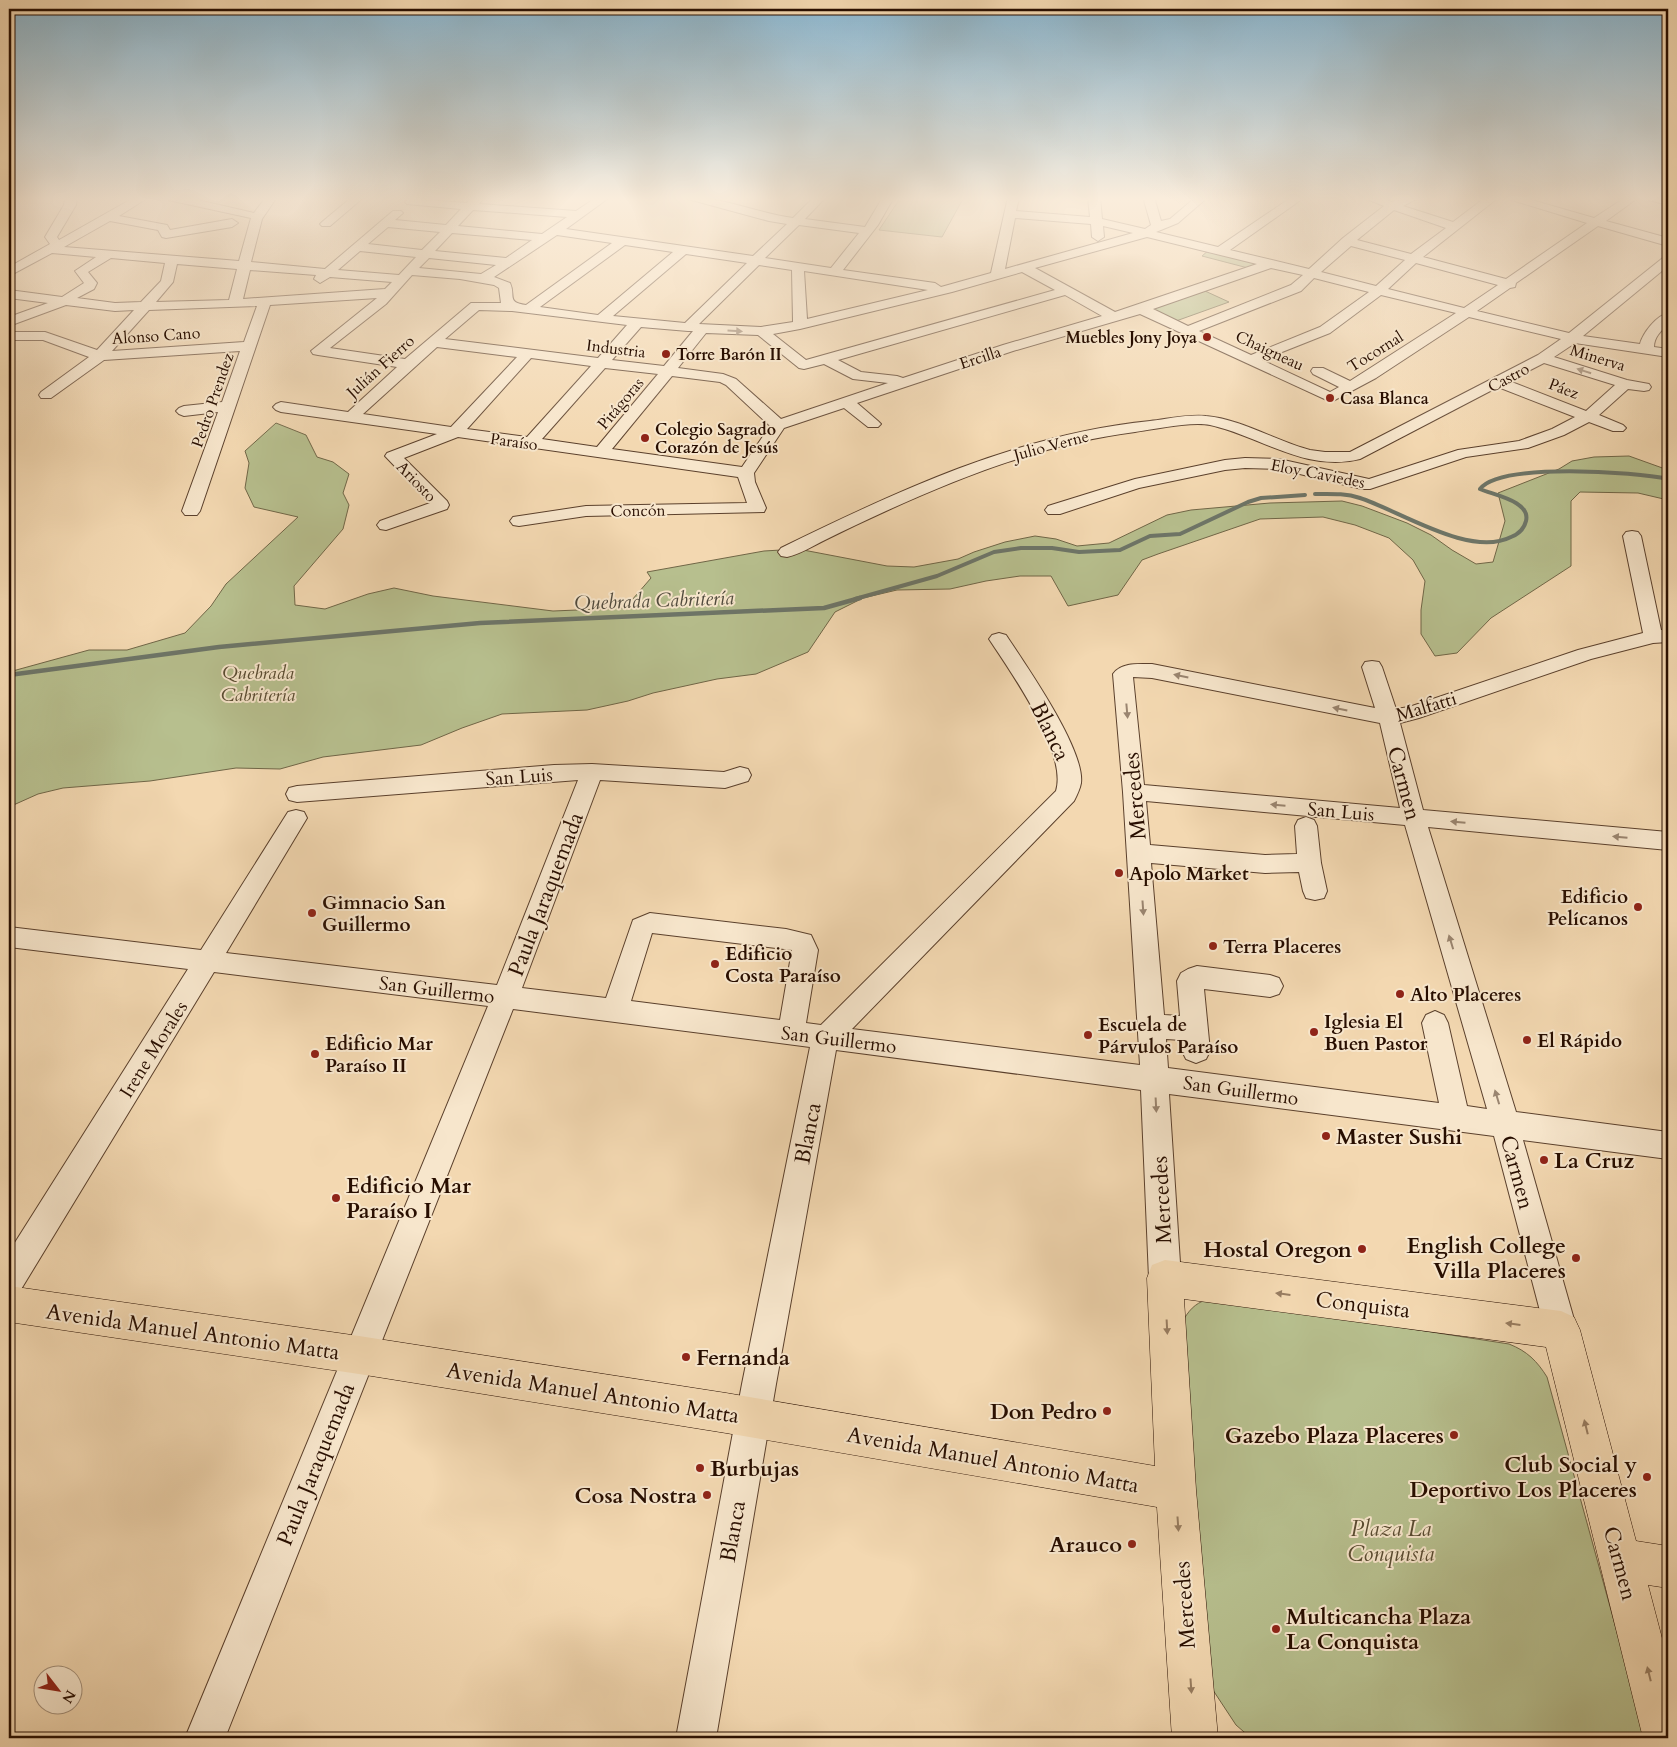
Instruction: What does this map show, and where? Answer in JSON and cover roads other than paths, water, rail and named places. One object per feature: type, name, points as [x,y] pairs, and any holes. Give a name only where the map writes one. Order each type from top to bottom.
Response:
[{"type":"main road","name":"Conquista","points":[[1165,1278],[1562,1330]]},
{"type":"main road","name":"Mercedes","points":[[1165,1278],[1176,1490],[1194,1738]]},
{"type":"main road","name":"Avenida Manuel Antonio Matta","points":[[9,1304],[359,1355],[754,1418],[1176,1490]]},
{"type":"main road","name":"Carmen","points":[[1562,1330],[1666,1738]]},
{"type":"main road","points":[[1620,1559],[1668,1567]]},
{"type":"street","points":[[9,322],[64,301],[92,284],[87,279]]},
{"type":"street","points":[[46,394],[100,356],[145,307],[167,279]]},
{"type":"street","points":[[235,303],[240,279]]},
{"type":"street","points":[[295,299],[320,279]]},
{"type":"street","points":[[403,279],[388,294],[318,351],[408,364]]},
{"type":"street","points":[[486,279],[502,283],[505,286],[506,301],[512,307],[527,310],[636,323],[761,332],[800,325],[984,279]]},
{"type":"street","points":[[527,310],[570,279]]},
{"type":"street","points":[[601,319],[649,279]]},
{"type":"street","name":"Pitágoras","points":[[601,453],[668,372],[696,328],[740,279]]},
{"type":"street","points":[[798,279],[800,325]]},
{"type":"street","points":[[877,279],[947,289]]},
{"type":"street","points":[[1044,279],[1114,317]]},
{"type":"street","name":"Ercilla","points":[[778,425],[906,381],[1141,309],[1228,279]]},
{"type":"street","points":[[1186,331],[1296,288],[1308,279]]},
{"type":"street","points":[[1330,279],[1572,338],[1668,352]]},
{"type":"street","points":[[1287,339],[1254,359],[1253,352],[1319,325],[1378,291],[1392,279]]},
{"type":"street","points":[[1490,279],[1510,284]]},
{"type":"street","name":"Tocornal","points":[[1331,398],[1381,370],[1517,279]]},
{"type":"street","name":"Castro","points":[[1328,457],[1354,456],[1543,358],[1572,338],[1645,279]]},
{"type":"street","points":[[761,332],[804,366],[1066,291]]},
{"type":"street","points":[[9,294],[116,307],[145,307],[388,294]]},
{"type":"street","name":"Pedro Prendez","points":[[191,511],[265,301]]},
{"type":"street","name":"Julián Fierro","points":[[350,418],[408,364],[472,309],[481,305],[512,307]]},
{"type":"street","name":"Chaigneau","points":[[1141,309],[1186,331],[1254,359],[1331,398]]},
{"type":"street","points":[[1647,349],[1646,345],[1649,337],[1668,318]]},
{"type":"street","points":[[530,443],[636,323]]},
{"type":"street","name":"Alonso Cano","points":[[9,336],[45,336],[100,356],[249,346]]},
{"type":"street","name":"Industria","points":[[433,342],[728,380],[778,425]]},
{"type":"street","points":[[454,433],[527,354]]},
{"type":"street","name":"Minerva","points":[[1543,358],[1625,384],[1644,387]]},
{"type":"street","points":[[826,359],[858,376],[906,381]]},
{"type":"street","points":[[1318,371],[1352,387]]},
{"type":"street","name":"Páez","points":[[1497,382],[1618,428]]},
{"type":"street","name":"Eloy Caviedes","points":[[1054,510],[1135,484],[1225,465],[1244,463],[1280,464],[1362,484],[1370,484],[1464,453],[1522,446],[1575,425],[1589,416],[1625,384]]},
{"type":"street","points":[[846,402],[873,424]]},
{"type":"street","points":[[184,411],[228,406]]},
{"type":"street","name":"Paraíso","points":[[281,407],[746,474]]},
{"type":"street","name":"Julio Verne","points":[[786,552],[863,514],[935,482],[1040,446],[1085,435],[1144,425],[1206,420],[1291,449],[1328,457]]},
{"type":"street","points":[[746,474],[778,425]]},
{"type":"street","name":"Ariosto","points":[[386,525],[441,505],[393,456],[454,433]]},
{"type":"street","name":"Concón","points":[[519,521],[586,511],[758,508],[747,482],[746,474]]},
{"type":"street","points":[[1068,486],[1088,498]]},
{"type":"street","name":"Malfatti","points":[[1134,670],[1152,670],[1388,718],[1412,713],[1585,654],[1661,637],[1632,536]]},
{"type":"street","name":"Blanca","points":[[696,1738],[825,1038],[1070,792],[1072,785],[1067,758],[1059,738],[999,639]]},
{"type":"street","name":"Carmen","points":[[1372,667],[1388,718],[1414,818],[1505,1125],[1562,1330]]},
{"type":"street","name":"Mercedes","points":[[1134,670],[1123,674],[1152,1026],[1165,1278]]},
{"type":"street","name":"San Luis","points":[[296,806],[554,773],[592,772],[725,780],[740,775]]},
{"type":"street","name":"Paula Jaraquemada","points":[[206,1738],[505,997],[592,772]]},
{"type":"street","name":"San Luis","points":[[1134,792],[1668,841]]},
{"type":"street","name":"Irene Morales","points":[[9,1280],[207,962],[296,806]]},
{"type":"street","points":[[1306,826],[1309,863],[1315,891]]},
{"type":"street","points":[[1139,852],[1265,864],[1309,863]]},
{"type":"street","points":[[615,1010],[639,934],[642,927],[650,922],[786,939],[802,942],[805,950],[797,1005],[790,1033]]},
{"type":"street","name":"San Guillermo","points":[[9,937],[615,1010],[1668,1145]]},
{"type":"street","points":[[1152,1026],[1195,1040],[1190,981],[1197,977],[1270,986]]},
{"type":"street","points":[[1435,1023],[1456,1118]]},
{"type":"waterway","points":[[1315,494],[1354,496],[1456,537],[1476,542],[1494,542],[1519,533],[1525,524],[1526,514],[1523,508],[1510,500],[1480,489],[1493,481],[1513,475],[1570,471],[1628,474],[1668,479]]},
{"type":"waterway","points":[[855,599],[937,576],[994,552],[1021,548],[1052,548],[1079,552],[1120,550],[1150,536],[1180,534],[1248,502],[1261,498],[1305,495]]},
{"type":"waterway","name":"Quebrada Cabritería","points":[[9,675],[219,647],[480,623],[824,608],[860,598]]},
{"type":"place","name":"Muebles Jony Joya","points":[[1207,337]]},
{"type":"place","name":"Torre Barón II","points":[[666,354]]},
{"type":"place","name":"Casa Blanca","points":[[1330,398]]},
{"type":"place","name":"Colegio Sagrado Corazón de Jesús","points":[[645,438]]},
{"type":"place","name":"Apolo Market","points":[[1119,873]]},
{"type":"place","name":"Edificio Pelícanos","points":[[1638,907]]},
{"type":"place","name":"Gimnacio San Guillermo","points":[[312,913]]},
{"type":"place","name":"Terra Placeres","points":[[1213,946]]},
{"type":"place","name":"Edificio Costa Paraíso","points":[[715,964]]},
{"type":"place","name":"Alto Placeres","points":[[1400,994]]},
{"type":"place","name":"Iglesia El Buen Pastor","points":[[1314,1032]]},
{"type":"place","name":"Escuela de Párvulos Paraíso","points":[[1088,1035]]},
{"type":"place","name":"El Rápido","points":[[1527,1040]]},
{"type":"place","name":"Edificio Mar Paraíso II","points":[[315,1054]]},
{"type":"place","name":"Master Sushi","points":[[1326,1136]]},
{"type":"place","name":"La Cruz","points":[[1544,1160]]},
{"type":"place","name":"Edificio Mar Paraíso I","points":[[336,1198]]},
{"type":"place","name":"Hostal Oregon","points":[[1362,1249]]},
{"type":"place","name":"English College Villa Placeres","points":[[1576,1258]]},
{"type":"place","name":"Fernanda","points":[[686,1357]]},
{"type":"place","name":"Don Pedro","points":[[1107,1411]]},
{"type":"place","name":"Gazebo Plaza Placeres","points":[[1454,1435]]},
{"type":"place","name":"Burbujas","points":[[700,1468]]},
{"type":"place","name":"Club Social y Deportivo Los Placeres","points":[[1647,1477]]},
{"type":"place","name":"Cosa Nostra","points":[[707,1495]]},
{"type":"place","name":"Arauco","points":[[1132,1544]]},
{"type":"place","name":"Multicancha Plaza La Conquista","points":[[1276,1629]]},
{"type":"park label","name":"Plaza La Conquista","points":[[1391,1540]]}]
